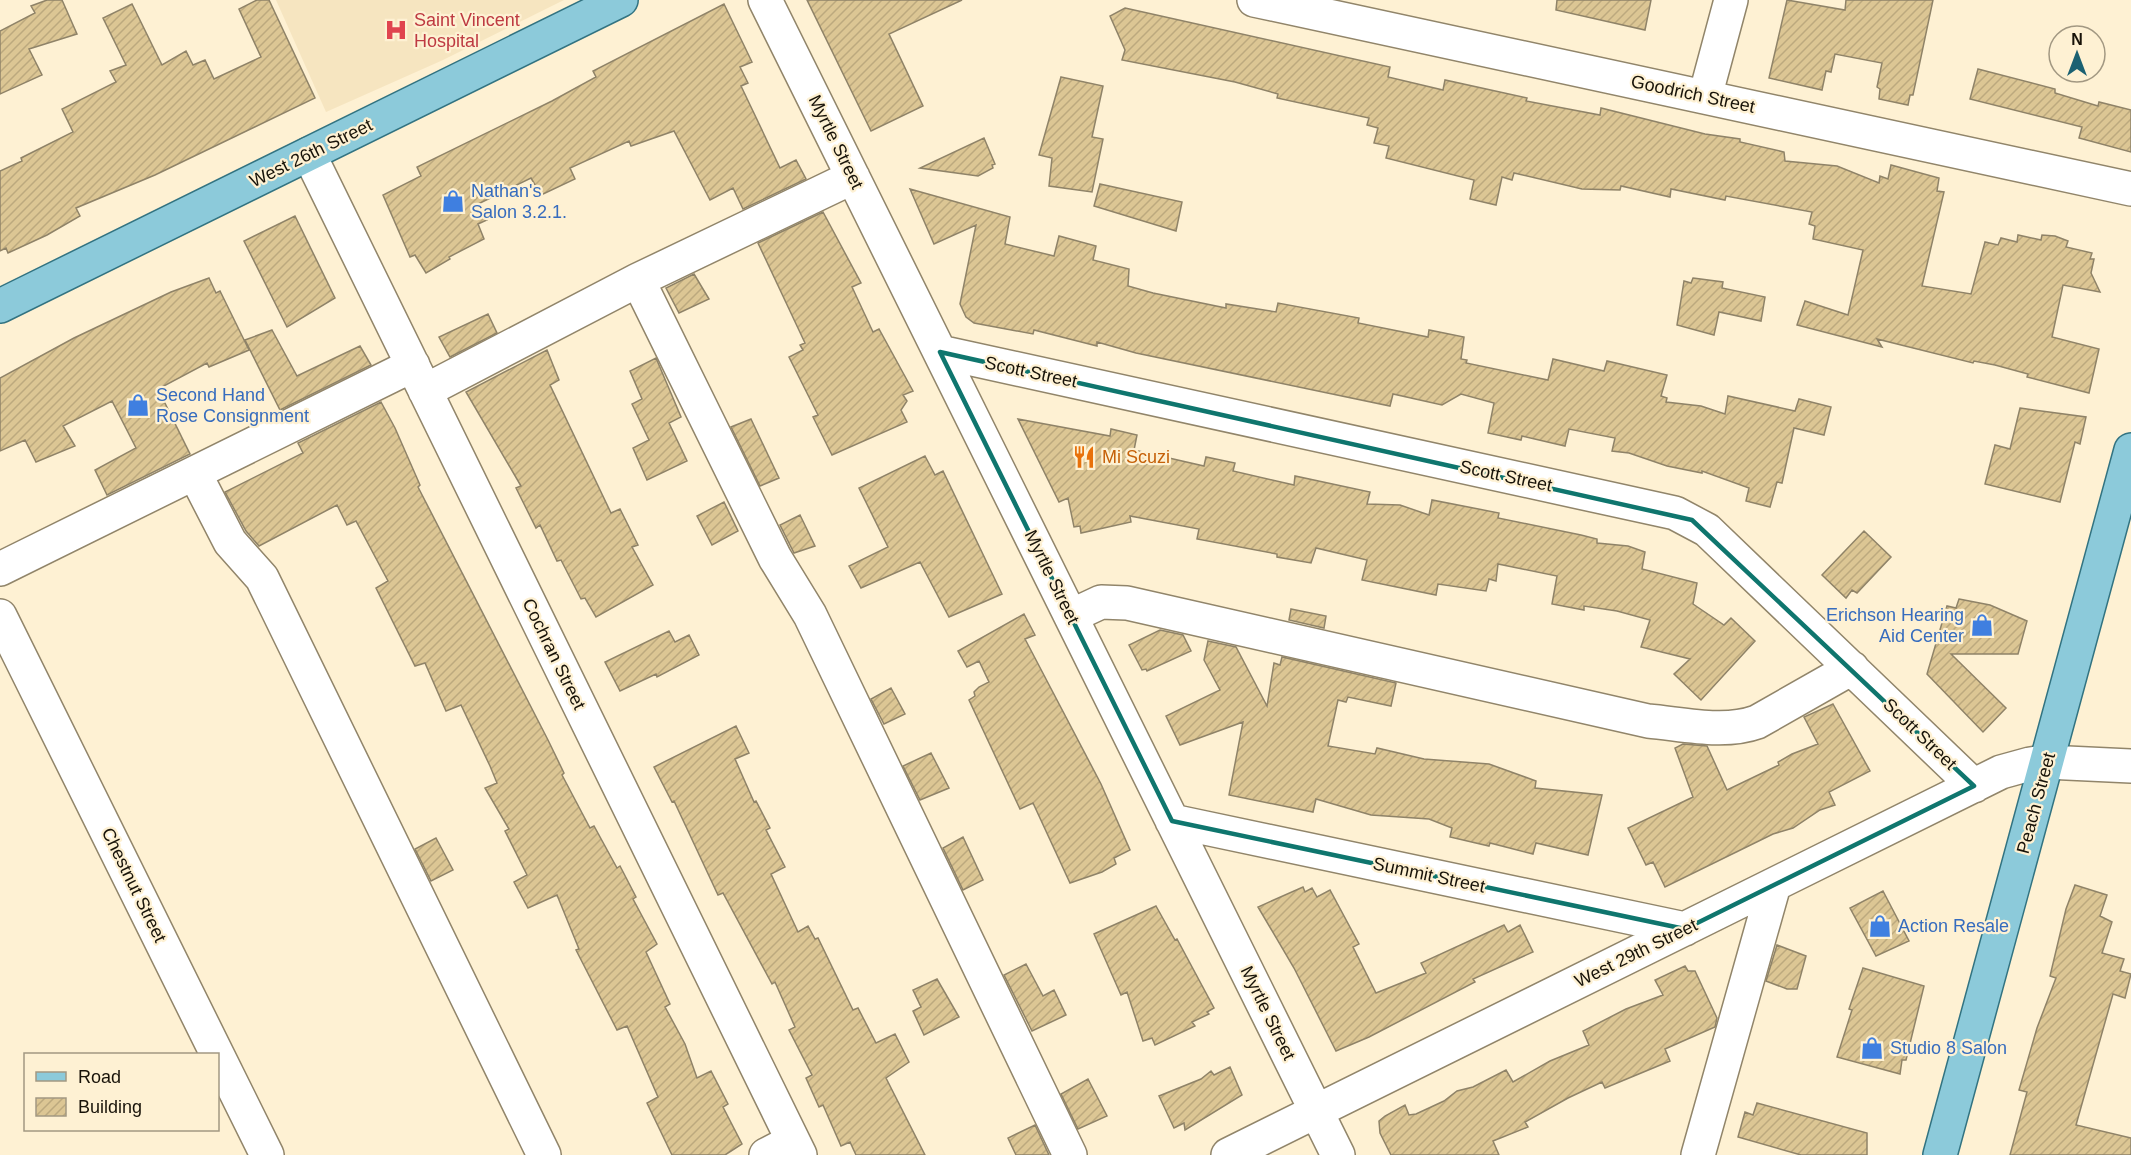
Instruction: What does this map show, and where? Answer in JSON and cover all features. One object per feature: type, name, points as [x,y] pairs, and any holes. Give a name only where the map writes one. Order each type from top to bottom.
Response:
[{"type":"main road","name":"West 26th Street","points":[[0,306],[621,0]]},
{"type":"main road","name":"Peach Street","points":[[1940,1155],[2131,450]]},
{"type":"street","name":"Myrtle Street","points":[[765,0],[1338,1155]]},
{"type":"street","name":"Goodrich Street","points":[[1254,0],[2131,189]]},
{"type":"street","points":[[1705,97],[1731,0]]},
{"type":"street","name":"Cochran Street","points":[[309,154],[419,378],[786,1150]]},
{"type":"street","points":[[0,569],[195,474],[419,378],[638,280],[853,177]]},
{"type":"street","points":[[638,280],[770,547],[810,615],[1070,1155]]},
{"type":"street","name":"Scott Street","points":[[940,352],[1675,513],[1707,530],[1974,786]]},
{"type":"street","points":[[195,474],[230,542],[262,578],[544,1155]]},
{"type":"street","points":[[1071,616],[1101,602],[1127,603],[1648,721],[1708,727],[1734,727],[1757,722],[1852,668]]},
{"type":"street","name":"Chestnut Street","points":[[0,616],[216,1053]]},
{"type":"street","name":"West 29th Street","points":[[1228,1155],[1974,786],[2015,768],[2046,762],[2131,766]]},
{"type":"street","name":"Summit Street","points":[[1172,821],[1685,929]]},
{"type":"street","points":[[1698,1155],[1774,885]]},
{"type":"street","name":"Chestnut Street","points":[[219,1058],[267,1155]]},
{"type":"highlighted area","points":[[940,352],[1692,520],[1974,786],[1685,929],[1172,821]]},
{"type":"shaded area","name":"Saint Vincent Hospital","points":[[276,0],[564,0],[443,60],[326,112]]},
{"type":"building","points":[[47,0],[62,0],[77,34],[29,49],[42,75],[0,94],[0,31],[35,13],[31,6]]},
{"type":"building","points":[[257,0],[269,0],[315,98],[155,175],[76,208],[80,216],[47,235],[8,253],[6,248],[0,251],[0,171],[73,132],[62,109],[116,82],[110,71],[126,65],[103,18],[132,4],[162,65],[186,51],[193,65],[205,60],[214,79],[261,57],[239,9]]},
{"type":"building","points":[[807,0],[962,0],[889,34],[923,106],[871,131]]},
{"type":"building","points":[[1557,0],[1651,0],[1645,30],[1556,10]]},
{"type":"building","points":[[1787,0],[1845,10],[1846,0],[1933,0],[1913,95],[1910,95],[1908,105],[1879,99],[1880,89],[1877,87],[1882,63],[1835,54],[1831,72],[1826,71],[1822,90],[1769,78]]},
{"type":"building","points":[[724,4],[752,62],[740,67],[748,83],[741,86],[780,168],[796,160],[806,179],[743,209],[733,188],[710,200],[674,131],[631,146],[629,141],[570,168],[575,179],[541,195],[531,178],[478,204],[487,220],[478,224],[484,239],[449,257],[450,259],[426,273],[415,255],[410,257],[383,195],[421,176],[417,167],[552,101],[596,77],[593,71]]},
{"type":"building","points":[[1125,8],[1390,67],[1388,77],[1443,90],[1445,80],[1527,98],[1526,101],[1600,115],[1601,108],[1705,134],[1740,139],[1740,142],[1784,152],[1785,161],[1837,166],[1879,183],[1880,176],[1888,179],[1891,165],[1939,178],[1937,191],[1944,192],[1922,286],[1971,294],[1985,242],[1998,245],[2001,238],[2017,242],[2018,235],[2041,240],[2042,235],[2055,236],[2068,241],[2066,247],[2092,253],[2090,259],[2094,259],[2091,273],[2100,292],[2063,285],[2052,337],[2099,349],[2089,393],[2027,377],[2028,374],[1995,365],[1974,361],[1973,363],[1877,339],[1882,347],[1797,325],[1805,301],[1848,315],[1863,250],[1813,239],[1815,226],[1809,224],[1812,212],[1726,196],[1725,200],[1671,189],[1670,197],[1621,186],[1620,190],[1582,189],[1514,173],[1512,180],[1502,177],[1496,205],[1470,199],[1474,180],[1386,158],[1389,146],[1374,143],[1378,128],[1367,125],[1369,118],[1277,98],[1278,94],[1235,82],[1122,60],[1125,50],[1110,16]]},
{"type":"building","points":[[1978,69],[2055,89],[2055,93],[2098,106],[2099,102],[2131,110],[2131,152],[2079,138],[2082,127],[1970,99]]},
{"type":"building","points":[[1061,77],[1103,86],[1092,137],[1103,139],[1092,192],[1049,186],[1052,158],[1039,155]]},
{"type":"building","points":[[984,138],[995,164],[992,165],[993,168],[978,176],[920,168]]},
{"type":"building","points":[[1100,184],[1182,202],[1176,231],[1094,206]]},
{"type":"building","points":[[910,189],[1010,217],[1005,244],[1054,256],[1059,236],[1096,246],[1093,260],[1129,269],[1128,286],[1153,293],[1226,308],[1226,304],[1276,312],[1278,303],[1359,318],[1358,323],[1428,337],[1429,330],[1464,337],[1461,359],[1467,360],[1466,363],[1548,380],[1553,359],[1604,371],[1607,361],[1667,375],[1661,396],[1667,398],[1666,402],[1701,406],[1725,414],[1728,396],[1795,411],[1799,399],[1831,407],[1824,435],[1794,428],[1782,483],[1777,482],[1770,507],[1746,501],[1749,488],[1702,471],[1702,473],[1667,466],[1629,453],[1612,451],[1615,438],[1569,429],[1565,446],[1522,436],[1521,440],[1488,433],[1494,403],[1461,394],[1442,405],[1393,394],[1390,406],[1136,353],[1097,342],[1097,346],[1034,330],[1033,334],[974,323],[966,317],[960,304],[976,225],[934,244]]},
{"type":"building","points":[[823,212],[861,283],[852,287],[873,332],[879,329],[913,391],[903,395],[907,401],[901,410],[907,422],[832,455],[813,417],[818,415],[789,357],[803,350],[800,345],[805,343],[758,243]]},
{"type":"building","points":[[295,216],[335,298],[287,327],[244,241]]},
{"type":"building","points":[[694,274],[709,299],[679,313],[666,288]]},
{"type":"building","points":[[209,278],[216,293],[220,291],[249,350],[209,367],[207,363],[158,389],[190,454],[107,495],[95,470],[136,448],[112,401],[63,426],[75,446],[36,462],[25,440],[0,451],[0,378],[74,338],[171,292]]},
{"type":"building","points":[[1693,278],[1723,282],[1722,288],[1765,297],[1761,321],[1719,312],[1714,335],[1677,325],[1684,281],[1691,283]]},
{"type":"building","points":[[488,314],[497,333],[450,357],[439,337]]},
{"type":"building","points":[[272,330],[297,376],[360,346],[371,365],[280,410],[245,340]]},
{"type":"building","points":[[547,350],[559,380],[550,385],[611,513],[620,509],[638,545],[632,547],[653,585],[596,617],[585,598],[581,599],[561,560],[557,561],[540,525],[536,528],[516,488],[521,486],[466,392]]},
{"type":"building","points":[[656,358],[681,417],[669,423],[687,461],[647,480],[633,448],[649,440],[632,404],[642,399],[630,371]]},
{"type":"building","points":[[381,402],[420,485],[418,487],[548,740],[564,773],[562,775],[590,828],[594,826],[617,868],[620,866],[636,897],[633,899],[657,944],[646,952],[670,1004],[665,1007],[685,1044],[697,1078],[711,1071],[728,1104],[723,1107],[742,1144],[725,1155],[672,1155],[647,1103],[658,1097],[627,1026],[617,1030],[576,950],[579,949],[557,895],[528,908],[514,882],[527,875],[505,831],[509,829],[485,788],[497,783],[490,766],[461,705],[446,711],[425,663],[415,666],[376,588],[388,581],[356,521],[347,525],[337,505],[259,546],[246,531],[225,492],[303,453],[298,443]]},
{"type":"building","points":[[2020,408],[2086,417],[2080,444],[2075,442],[2060,502],[1985,484],[1995,445],[2010,449]]},
{"type":"building","points":[[751,419],[779,478],[760,486],[731,427]]},
{"type":"building","points":[[1018,419],[1110,436],[1111,429],[1137,435],[1134,450],[1204,466],[1206,457],[1235,463],[1233,471],[1294,485],[1295,476],[1370,492],[1367,504],[1400,505],[1429,515],[1432,500],[1499,513],[1498,518],[1597,539],[1597,543],[1628,546],[1645,552],[1642,569],[1697,583],[1693,604],[1724,625],[1731,618],[1755,641],[1701,700],[1674,674],[1690,659],[1641,647],[1650,620],[1617,611],[1584,606],[1584,610],[1552,604],[1557,576],[1498,564],[1496,581],[1489,579],[1486,591],[1438,584],[1436,595],[1362,580],[1367,560],[1316,548],[1311,563],[1277,557],[1277,554],[1197,539],[1199,529],[1130,516],[1131,522],[1081,533],[1080,526],[1074,527],[1068,498],[1059,502]]},
{"type":"building","points":[[925,456],[935,475],[943,471],[1002,594],[949,617],[920,562],[861,588],[849,566],[888,547],[859,488]]},
{"type":"building","points":[[724,502],[738,531],[712,545],[697,516]]},
{"type":"building","points":[[800,515],[815,546],[794,553],[780,525]]},
{"type":"building","points":[[1864,531],[1891,557],[1857,593],[1852,590],[1846,598],[1822,575]]},
{"type":"building","points":[[1959,599],[1990,605],[2027,621],[2018,654],[1951,654],[2006,708],[1983,732],[1927,674],[1947,606],[1956,608]]},
{"type":"building","points":[[1291,609],[1326,616],[1324,628],[1289,620]]},
{"type":"building","points":[[1024,614],[1035,635],[1025,639],[1101,784],[1130,850],[1114,858],[1116,864],[1102,872],[1070,883],[1033,803],[1020,809],[969,700],[975,696],[974,692],[979,687],[989,682],[979,661],[967,667],[958,651]]},
{"type":"building","points":[[1160,630],[1183,635],[1191,651],[1147,671],[1142,670],[1129,645]]},
{"type":"building","points":[[669,631],[675,642],[689,635],[699,655],[657,677],[656,674],[620,691],[605,662]]},
{"type":"building","points":[[1208,641],[1236,647],[1267,706],[1274,663],[1280,665],[1282,657],[1396,683],[1391,706],[1348,697],[1346,702],[1338,700],[1328,746],[1375,754],[1377,748],[1424,759],[1489,764],[1536,781],[1535,788],[1602,795],[1588,855],[1536,843],[1533,854],[1490,843],[1489,846],[1450,837],[1452,828],[1429,819],[1371,815],[1316,799],[1313,812],[1229,795],[1243,722],[1180,745],[1166,716],[1220,690],[1204,660]]},
{"type":"building","points":[[891,688],[905,714],[884,724],[871,699]]},
{"type":"building","points":[[1833,704],[1870,771],[1829,792],[1835,805],[1820,810],[1793,828],[1773,834],[1665,887],[1653,862],[1646,865],[1628,828],[1693,797],[1675,748],[1683,744],[1707,746],[1727,790],[1779,765],[1778,762],[1792,754],[1818,744],[1804,717]]},
{"type":"building","points":[[736,726],[749,753],[735,759],[754,802],[756,801],[770,828],[766,830],[785,867],[771,874],[798,932],[808,926],[815,939],[818,938],[853,1010],[858,1008],[876,1043],[895,1034],[909,1062],[886,1078],[925,1155],[856,1155],[850,1142],[841,1146],[823,1105],[819,1107],[806,1078],[812,1075],[789,1030],[795,1027],[775,982],[772,984],[723,893],[718,895],[674,801],[672,802],[654,767]]},
{"type":"building","points":[[931,753],[949,788],[920,800],[903,766]]},
{"type":"building","points":[[963,837],[983,880],[963,890],[943,848]]},
{"type":"building","points":[[436,838],[453,870],[431,881],[415,849]]},
{"type":"building","points":[[2075,885],[2107,895],[2100,916],[2112,922],[2102,953],[2124,959],[2120,971],[2131,974],[2125,998],[2113,994],[2076,1125],[2131,1138],[2131,1155],[2010,1155],[2027,1092],[2019,1090],[2037,1028],[2056,978],[2050,976],[2066,909]]},
{"type":"building","points":[[1303,887],[1305,892],[1312,888],[1317,897],[1330,890],[1359,944],[1353,947],[1376,993],[1426,973],[1421,963],[1504,925],[1508,932],[1520,925],[1533,952],[1473,979],[1475,982],[1369,1037],[1336,1051],[1294,968],[1258,907]]},
{"type":"building","points":[[1883,891],[1909,941],[1876,956],[1850,908]]},
{"type":"building","points":[[1156,906],[1175,940],[1177,939],[1214,1008],[1207,1012],[1209,1014],[1192,1022],[1195,1026],[1155,1045],[1152,1038],[1143,1041],[1127,992],[1121,995],[1094,934]]},
{"type":"building","points":[[1777,945],[1806,956],[1797,989],[1787,989],[1766,981]]},
{"type":"building","points":[[1026,964],[1043,996],[1054,990],[1066,1015],[1032,1031],[1004,975]]},
{"type":"building","points":[[1685,966],[1688,971],[1695,971],[1717,1018],[1715,1027],[1665,1049],[1670,1061],[1605,1088],[1602,1082],[1568,1098],[1525,1122],[1528,1127],[1493,1141],[1499,1155],[1391,1155],[1380,1133],[1379,1121],[1385,1116],[1405,1105],[1409,1115],[1416,1114],[1444,1101],[1457,1091],[1473,1087],[1506,1070],[1513,1082],[1550,1061],[1589,1045],[1583,1031],[1626,1009],[1663,995],[1655,980]]},
{"type":"building","points":[[1863,968],[1924,986],[1906,1060],[1902,1060],[1900,1074],[1837,1057],[1852,1010],[1849,1009]]},
{"type":"building","points":[[937,979],[959,1017],[924,1035],[913,1011],[921,1007],[913,990]]},
{"type":"building","points":[[1230,1067],[1242,1095],[1185,1130],[1184,1123],[1174,1128],[1159,1096],[1201,1079],[1211,1071],[1214,1075]]},
{"type":"building","points":[[1088,1079],[1107,1116],[1078,1129],[1061,1094]]},
{"type":"building","points":[[1757,1103],[1867,1133],[1867,1155],[1801,1155],[1738,1137],[1745,1112],[1753,1115]]},
{"type":"building","points":[[1035,1125],[1049,1155],[1016,1155],[1008,1138]]},
{"type":"place","name":"Saint Vincent Hospital","points":[[396,30]]},
{"type":"place","name":"Nathan's Salon 3.2.1.","points":[[453,201]]},
{"type":"place","name":"Second Hand Rose Consignment","points":[[138,405]]},
{"type":"place","name":"Mi Scuzi","points":[[1084,457]]},
{"type":"place","name":"Erichson Hearing Aid Center","points":[[1982,625]]},
{"type":"place","name":"Action Resale","points":[[1880,926]]},
{"type":"place","name":"Studio 8 Salon","points":[[1872,1048]]}]
